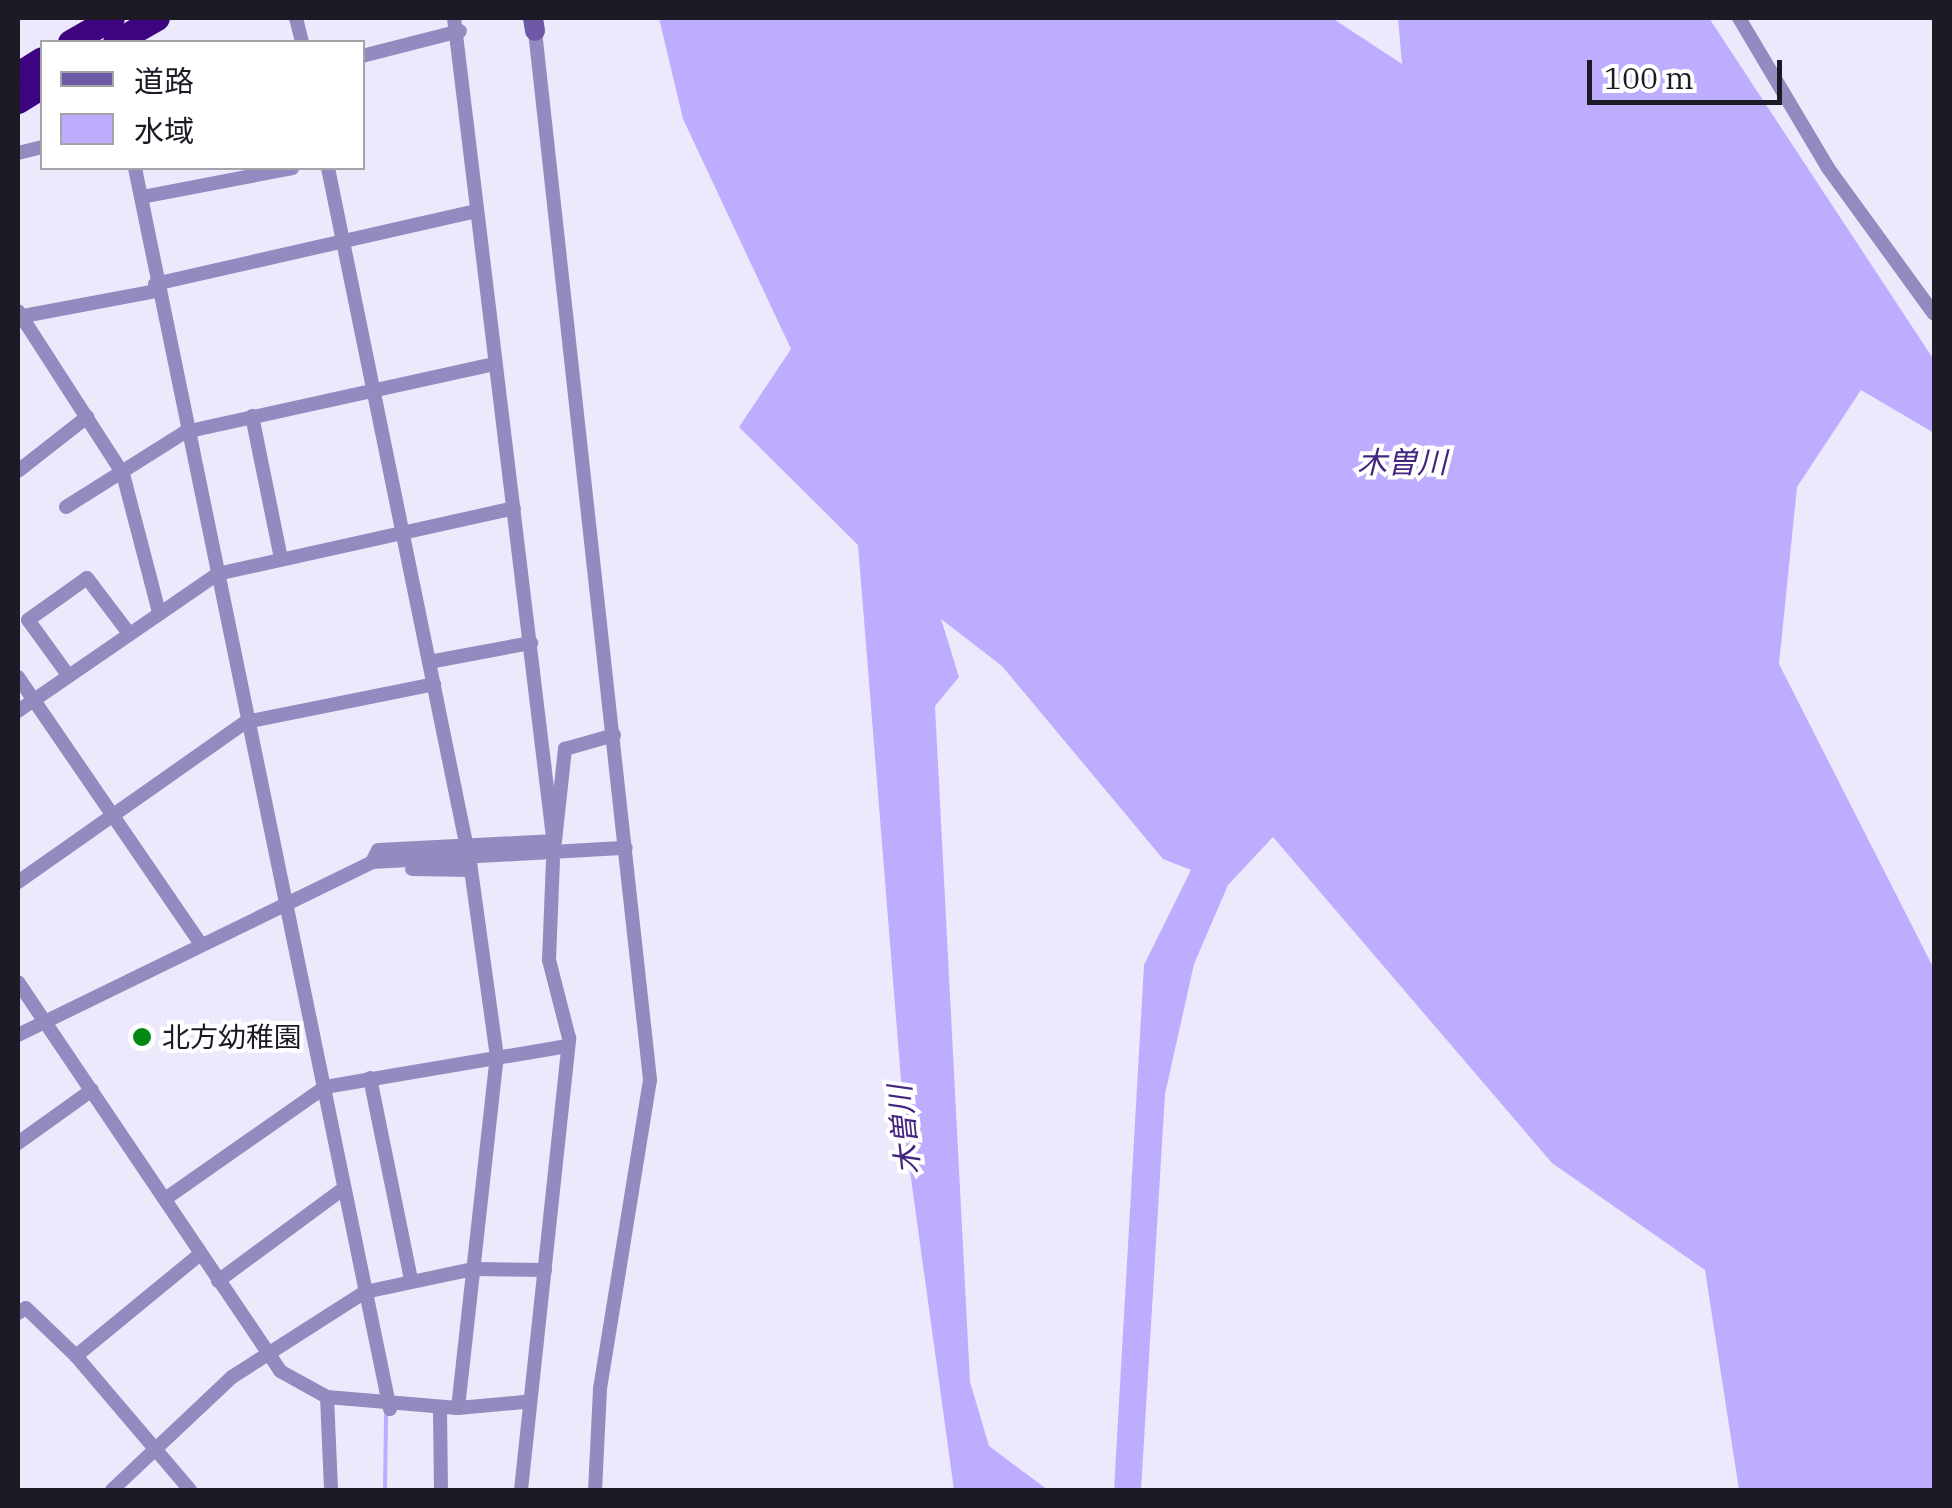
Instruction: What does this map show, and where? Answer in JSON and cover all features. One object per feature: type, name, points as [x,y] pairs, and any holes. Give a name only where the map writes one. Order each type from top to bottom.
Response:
[{"type":"highway","points":[[74,40],[112,18]]},
{"type":"highway","points":[[115,40],[157,18]]},
{"type":"highway","points":[[18,74],[40,60]]},
{"type":"highway","points":[[18,101],[40,87]]},
{"type":"street","points":[[1739,18],[1828,168],[1934,314]]},
{"type":"street","points":[[365,55],[457,24],[554,849]]},
{"type":"street","points":[[534,24],[650,1080],[600,1390],[595,1490]]},
{"type":"street","points":[[136,170],[185,432],[390,1409]]},
{"type":"street","points":[[142,197],[282,170]]},
{"type":"street","points":[[328,170],[369,389],[403,534],[468,856],[497,1057],[458,1408]]},
{"type":"street","points":[[159,612],[123,474],[19,314],[156,288],[477,211]]},
{"type":"street","points":[[66,507],[185,432],[494,364]]},
{"type":"street","points":[[252,416],[282,560]]},
{"type":"street","points":[[18,470],[86,418]]},
{"type":"street","points":[[18,711],[217,574],[514,508]]},
{"type":"street","points":[[68,675],[28,620],[72,588],[88,578],[128,632]]},
{"type":"street","points":[[429,662],[531,643]]},
{"type":"street","points":[[18,677],[111,818],[202,944]]},
{"type":"street","points":[[18,882],[246,722],[434,684]]},
{"type":"street","points":[[521,1490],[524,1402],[545,1270],[568,1046],[549,960],[554,849],[565,749],[614,735]]},
{"type":"street","points":[[372,862],[626,848]]},
{"type":"street","points":[[18,1035],[284,901],[372,862],[554,849]]},
{"type":"street","points":[[372,862],[378,850],[468,856]]},
{"type":"street","points":[[18,982],[198,1255],[269,1355],[300,1388],[390,1409],[440,1410],[524,1402]]},
{"type":"street","points":[[165,1200],[324,1086],[568,1046]]},
{"type":"street","points":[[370,1078],[410,1280]]},
{"type":"street","points":[[18,1143],[92,1090]]},
{"type":"street","points":[[218,1280],[343,1189]]},
{"type":"street","points":[[76,1356],[198,1255]]},
{"type":"street","points":[[112,1490],[152,1455],[206,1396],[365,1292],[473,1270],[545,1270]]},
{"type":"street","points":[[18,1313],[26,1308],[76,1356],[152,1455],[190,1490]]},
{"type":"street","points":[[327,1396],[332,1490]]},
{"type":"street","points":[[440,1410],[440,1490]]},
{"type":"water","name":"木曽川","points":[[659,18],[1332,18],[1402,64],[1398,18],[1709,18],[1934,360],[1934,433],[1861,390],[1797,487],[1779,664],[1934,969],[1934,1490],[1739,1490],[1705,1270],[1552,1163],[1273,837],[1228,885],[1194,964],[1165,1094],[1141,1490],[1114,1490],[1144,965],[1191,870],[1163,859],[1002,666],[941,619],[959,677],[935,706],[970,1382],[989,1446],[1048,1490],[954,1490],[906,1142],[858,545],[739,427],[791,349],[683,119]]},
{"type":"waterway","points":[[385,1490],[386,1415]]},
{"type":"place","name":"北方幼稚園","points":[[142,1037]]}]
